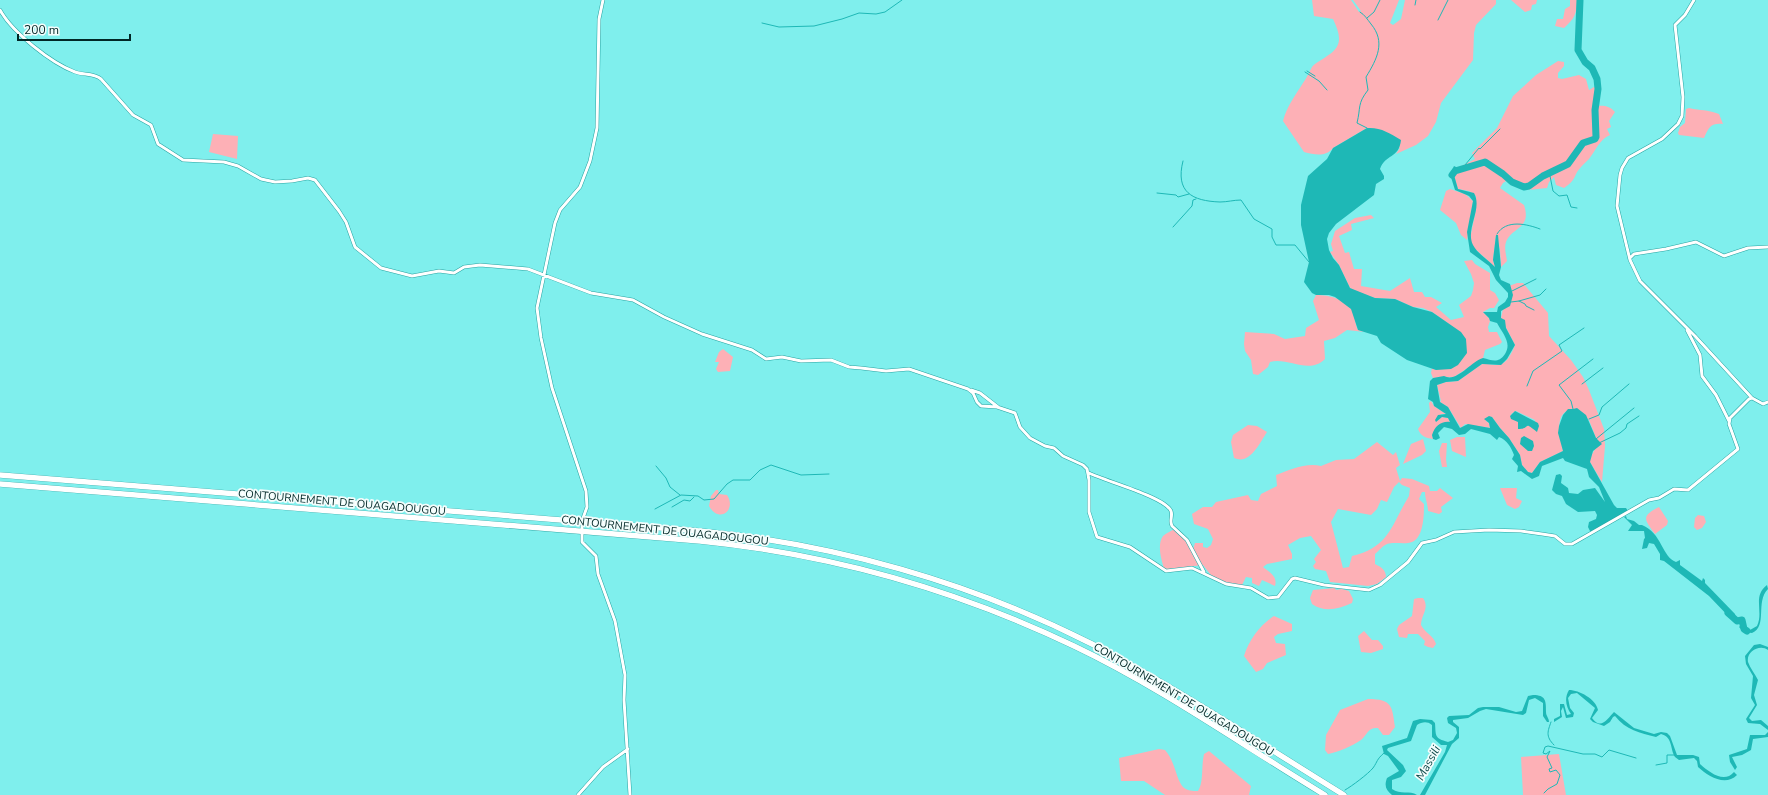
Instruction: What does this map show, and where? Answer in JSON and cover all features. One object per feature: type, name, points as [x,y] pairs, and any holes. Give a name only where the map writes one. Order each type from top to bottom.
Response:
[{"type":"highway","name":"CONTOURNEMENT DE OUAGADOUGOU","points":[[0,475],[734,534],[835,552],[892,566],[944,583],[1040,620],[1092,644],[1142,671],[1344,795]]},
{"type":"highway","name":"CONTOURNEMENT DE OUAGADOUGOU","points":[[0,484],[729,544],[783,552],[874,572],[977,605],[1075,646],[1125,673],[1325,795]]},
{"type":"street","points":[[603,0],[599,19],[597,128],[590,161],[580,188],[560,210],[555,223],[537,308],[541,338],[552,388],[586,490],[587,507],[582,521],[582,542],[596,556],[598,574],[615,621],[625,675],[624,700],[630,795]]},
{"type":"street","points":[[1694,0],[1685,15],[1674,25],[1683,97],[1682,116],[1678,124],[1662,139],[1628,158],[1621,171],[1617,206],[1630,259],[1640,281],[1752,398],[1763,404],[1768,402]]},
{"type":"street","points":[[0,10],[13,28],[46,56],[81,75],[97,76],[101,79],[133,115],[151,125],[158,144],[183,160],[224,162],[238,166],[261,179],[275,182],[308,178],[315,180],[343,216],[355,247],[381,268],[412,276],[439,271],[454,273],[464,268],[480,265],[528,269],[591,293],[633,300],[683,326],[702,334],[752,350],[766,359],[782,357],[801,361],[831,360],[849,367],[886,371],[909,369],[980,393],[1000,408]]},
{"type":"street","points":[[1630,259],[1634,254],[1691,243],[1700,244],[1724,256],[1748,248],[1768,247]]},
{"type":"street","points":[[1089,473],[1089,512],[1098,537],[1130,547],[1166,571],[1192,568],[1226,584],[1251,588],[1272,599],[1278,597],[1292,579],[1295,578],[1324,585],[1369,590],[1380,585],[1397,572],[1408,562],[1422,543],[1436,540],[1454,532],[1489,530],[1521,531],[1552,535],[1565,544],[1572,544],[1587,537],[1649,500],[1660,498],[1674,489],[1688,490],[1738,449],[1728,417],[1723,411],[1716,395],[1702,376],[1700,355],[1685,327]]},
{"type":"street","points":[[968,389],[973,393],[978,404],[1000,408],[1015,413],[1020,427],[1030,438],[1045,446],[1050,446],[1063,456],[1083,465],[1089,473],[1124,488],[1144,494],[1168,506],[1172,513],[1172,526],[1187,540],[1205,574]]},
{"type":"street","points":[[1729,424],[1730,418],[1752,398]]},
{"type":"street","points":[[578,795],[603,766],[628,749]]},
{"type":"shaded area","points":[[1312,0],[1351,0],[1359,12],[1361,11],[1353,0],[1399,0],[1390,23],[1393,25],[1401,19],[1405,0],[1496,0],[1496,4],[1476,25],[1474,33],[1473,60],[1441,103],[1436,122],[1428,136],[1416,145],[1396,154],[1400,148],[1371,128],[1367,128],[1327,153],[1316,154],[1304,152],[1283,121],[1289,106],[1312,67],[1332,52],[1338,44],[1339,35],[1333,19],[1314,16]]},
{"type":"shaded area","points":[[1511,0],[1537,0],[1536,4],[1532,5],[1531,10],[1525,12]]},
{"type":"shaded area","points":[[1570,0],[1577,0],[1574,16],[1564,28],[1555,26],[1557,19],[1563,19],[1565,9],[1570,6]]},
{"type":"shaded area","points":[[1558,61],[1564,62],[1564,66],[1558,73],[1558,78],[1562,79],[1579,75],[1586,79],[1589,90],[1594,87],[1598,89],[1596,92],[1596,106],[1607,106],[1615,112],[1609,121],[1611,127],[1607,129],[1610,135],[1600,142],[1572,182],[1564,188],[1556,185],[1554,177],[1549,182],[1547,188],[1521,189],[1506,181],[1503,183],[1500,188],[1524,205],[1526,213],[1523,223],[1512,233],[1506,242],[1505,249],[1507,261],[1501,267],[1500,250],[1496,235],[1493,260],[1495,267],[1473,247],[1471,242],[1471,234],[1476,209],[1476,196],[1469,191],[1458,189],[1454,175],[1458,168],[1475,159],[1472,153],[1497,128],[1513,96],[1536,75]]},
{"type":"shaded area","points":[[1689,108],[1711,111],[1719,114],[1723,124],[1711,126],[1704,138],[1679,135],[1678,133],[1680,127],[1685,123],[1686,109]]},
{"type":"shaded area","points":[[213,134],[238,136],[237,159],[209,152]]},
{"type":"shaded area","points":[[1450,189],[1465,194],[1473,201],[1467,240],[1461,235],[1456,223],[1440,210],[1446,191]]},
{"type":"shaded area","points":[[1371,215],[1374,218],[1351,224],[1352,230],[1339,236],[1345,253],[1349,252],[1354,269],[1362,269],[1361,286],[1390,291],[1410,278],[1414,292],[1422,292],[1425,297],[1431,297],[1442,303],[1436,307],[1451,320],[1464,317],[1459,305],[1471,296],[1474,283],[1464,261],[1472,260],[1475,264],[1490,273],[1490,290],[1495,293],[1499,300],[1494,308],[1490,308],[1483,312],[1490,321],[1488,327],[1489,332],[1497,332],[1502,342],[1485,350],[1483,358],[1454,377],[1433,378],[1431,373],[1432,368],[1436,370],[1449,324],[1432,312],[1423,308],[1413,307],[1395,299],[1375,298],[1359,293],[1350,288],[1339,265],[1330,252],[1333,251],[1331,244],[1335,231],[1355,218]]},
{"type":"shaded area","points":[[1517,283],[1523,283],[1548,313],[1549,336],[1571,360],[1583,377],[1604,429],[1605,446],[1602,482],[1590,462],[1590,458],[1599,442],[1589,420],[1573,409],[1566,411],[1562,415],[1560,421],[1559,427],[1563,451],[1540,462],[1532,473],[1528,472],[1522,465],[1520,455],[1509,438],[1492,417],[1486,421],[1489,423],[1490,428],[1465,424],[1461,428],[1448,407],[1440,402],[1437,385],[1446,382],[1458,381],[1482,364],[1500,365],[1506,361],[1510,355],[1515,345],[1501,318],[1503,309],[1510,306],[1512,291],[1509,286]],"holes":[[[1516,411],[1535,420],[1534,428],[1529,425],[1520,429],[1518,422],[1511,414]]]},
{"type":"shaded area","points":[[1316,295],[1332,297],[1343,301],[1348,305],[1354,314],[1358,330],[1365,332],[1347,330],[1335,338],[1324,341],[1325,359],[1319,364],[1305,366],[1277,361],[1270,362],[1268,367],[1258,375],[1253,374],[1251,360],[1245,351],[1245,332],[1274,334],[1285,339],[1305,336],[1306,328],[1319,320],[1313,301]]},
{"type":"shaded area","points":[[723,349],[733,357],[730,371],[718,372],[716,369],[719,362],[715,362],[719,352]]},
{"type":"shaded area","points":[[1431,401],[1434,406],[1446,414],[1441,414],[1436,422],[1442,417],[1448,418],[1450,422],[1432,435],[1433,439],[1424,436],[1418,429],[1430,412],[1429,403]]},
{"type":"shaded area","points":[[1248,425],[1257,426],[1267,432],[1254,452],[1249,456],[1245,459],[1234,458],[1231,442],[1233,435]]},
{"type":"shaded area","points":[[1457,437],[1465,437],[1466,457],[1452,451],[1450,440]]},
{"type":"shaded area","points":[[1423,439],[1426,451],[1422,455],[1403,464],[1411,444]]},
{"type":"shaded area","points":[[1377,442],[1393,455],[1396,452],[1400,465],[1396,468],[1400,481],[1402,478],[1412,479],[1429,486],[1430,491],[1437,491],[1440,488],[1453,498],[1441,507],[1442,512],[1439,514],[1428,511],[1425,492],[1422,492],[1419,499],[1424,504],[1424,515],[1420,533],[1413,541],[1387,544],[1375,554],[1375,564],[1383,569],[1386,577],[1377,584],[1368,586],[1330,582],[1326,571],[1315,569],[1313,566],[1316,562],[1314,559],[1321,550],[1311,536],[1300,538],[1288,545],[1292,554],[1292,559],[1267,564],[1263,567],[1274,577],[1276,583],[1275,586],[1262,580],[1259,586],[1252,583],[1252,578],[1246,577],[1241,587],[1214,579],[1203,565],[1168,569],[1164,568],[1160,543],[1163,536],[1170,531],[1175,529],[1193,549],[1195,543],[1203,543],[1203,547],[1207,548],[1211,545],[1213,539],[1208,529],[1194,524],[1192,514],[1203,507],[1212,507],[1216,502],[1248,495],[1251,500],[1258,501],[1261,494],[1277,486],[1276,475],[1304,466],[1321,466],[1336,460],[1354,459]],"holes":[[[1399,482],[1410,488],[1409,496],[1388,534],[1374,547],[1365,552],[1352,556],[1349,567],[1343,568],[1331,522],[1338,509],[1371,515],[1377,509],[1381,500],[1387,502],[1394,487]]]},
{"type":"shaded area","points":[[1442,443],[1447,443],[1447,467],[1442,467],[1439,451]]},
{"type":"shaded area","points":[[1500,488],[1517,488],[1516,498],[1522,501],[1519,507],[1515,509],[1507,505]]},
{"type":"shaded area","points":[[716,490],[718,490],[719,494],[727,495],[730,501],[730,506],[726,513],[717,514],[709,506],[711,496]]},
{"type":"shaded area","points":[[1659,507],[1668,521],[1667,525],[1655,534],[1648,525],[1646,518],[1649,513]]},
{"type":"shaded area","points":[[1698,515],[1704,516],[1706,522],[1702,528],[1697,530],[1694,527],[1695,518]]},
{"type":"shaded area","points":[[1335,588],[1336,590],[1342,589],[1349,591],[1353,599],[1352,603],[1332,609],[1317,607],[1312,604],[1310,598],[1313,590]]},
{"type":"shaded area","points":[[1423,598],[1426,605],[1421,625],[1435,641],[1436,644],[1433,648],[1424,645],[1425,641],[1418,634],[1408,634],[1407,638],[1399,637],[1397,629],[1399,625],[1412,616],[1414,599]]},
{"type":"shaded area","points":[[1274,616],[1292,624],[1292,631],[1278,634],[1274,637],[1276,643],[1285,644],[1286,655],[1267,663],[1263,669],[1256,672],[1244,656],[1256,633]]},
{"type":"shaded area","points":[[1364,631],[1372,640],[1378,640],[1383,646],[1383,649],[1371,653],[1361,652],[1358,636]]},
{"type":"shaded area","points":[[1368,699],[1376,699],[1387,703],[1390,706],[1392,709],[1395,727],[1389,735],[1383,735],[1378,728],[1372,729],[1361,740],[1350,747],[1328,754],[1325,750],[1326,735],[1340,710]]},
{"type":"shaded area","points":[[1159,749],[1165,750],[1168,754],[1181,784],[1186,789],[1198,791],[1202,779],[1204,754],[1209,751],[1251,786],[1249,795],[1165,795],[1144,781],[1121,781],[1119,758]]},
{"type":"shaded area","points":[[1559,754],[1566,795],[1523,795],[1521,757]]},
{"type":"water","points":[[1367,128],[1385,131],[1393,135],[1401,140],[1400,146],[1395,154],[1382,164],[1380,169],[1384,179],[1376,184],[1374,195],[1336,224],[1329,233],[1327,239],[1329,250],[1339,265],[1350,288],[1375,298],[1395,299],[1413,307],[1432,312],[1461,332],[1466,339],[1467,353],[1458,365],[1451,369],[1436,370],[1407,360],[1381,343],[1377,336],[1358,330],[1351,309],[1335,297],[1329,295],[1316,295],[1312,293],[1304,282],[1309,262],[1301,225],[1301,205],[1308,176],[1327,159],[1333,148]]},
{"type":"water","points":[[1454,166],[1458,168],[1454,175],[1458,189],[1474,193],[1476,199],[1477,206],[1471,232],[1473,245],[1480,254],[1495,267],[1493,260],[1496,235],[1498,235],[1501,267],[1499,275],[1501,280],[1510,284],[1513,295],[1510,306],[1501,311],[1501,318],[1505,320],[1506,328],[1515,345],[1507,359],[1501,365],[1482,364],[1458,381],[1446,382],[1437,385],[1440,402],[1448,407],[1460,428],[1468,424],[1490,428],[1489,423],[1484,419],[1489,416],[1492,417],[1509,438],[1520,455],[1522,465],[1528,472],[1532,473],[1540,462],[1563,451],[1558,433],[1563,415],[1568,409],[1577,408],[1586,415],[1596,438],[1602,444],[1593,451],[1590,462],[1614,505],[1617,508],[1626,508],[1628,511],[1591,533],[1588,527],[1589,522],[1596,519],[1597,515],[1595,511],[1578,512],[1566,504],[1562,496],[1556,494],[1552,490],[1556,475],[1560,474],[1562,476],[1561,483],[1568,488],[1569,493],[1578,494],[1583,490],[1595,488],[1605,502],[1599,487],[1589,477],[1587,469],[1565,461],[1563,458],[1542,466],[1539,476],[1532,479],[1521,471],[1517,472],[1518,466],[1512,459],[1514,455],[1512,449],[1502,438],[1499,437],[1497,440],[1490,434],[1471,429],[1465,434],[1459,435],[1452,429],[1444,427],[1438,433],[1440,438],[1436,440],[1433,439],[1432,435],[1435,429],[1441,423],[1450,422],[1448,418],[1442,417],[1436,422],[1435,420],[1438,415],[1446,414],[1434,406],[1433,402],[1428,399],[1430,381],[1433,378],[1444,376],[1454,377],[1483,358],[1492,360],[1500,359],[1505,354],[1508,346],[1506,338],[1497,323],[1490,321],[1483,312],[1497,312],[1498,307],[1505,302],[1508,297],[1508,293],[1496,280],[1489,266],[1470,252],[1467,232],[1473,201],[1469,196],[1455,190],[1450,174]]},
{"type":"water","points":[[1515,411],[1538,423],[1539,426],[1537,432],[1530,426],[1518,429],[1518,422],[1511,419],[1510,416]]},
{"type":"water","points":[[1524,436],[1533,441],[1534,446],[1532,451],[1528,451],[1520,444],[1521,438]]},
{"type":"water","points":[[1626,516],[1627,519],[1642,525],[1654,533],[1671,559],[1676,562],[1680,560],[1680,565],[1702,581],[1703,578],[1705,583],[1735,614],[1736,619],[1732,620],[1709,596],[1664,561],[1660,560],[1660,554],[1654,544],[1649,543],[1647,548],[1642,549],[1645,538],[1644,531],[1628,531],[1632,525],[1624,517]]},
{"type":"water","points":[[1767,585],[1768,589],[1762,600],[1761,619],[1757,630],[1752,633],[1744,632],[1739,627],[1742,624],[1750,630],[1757,626],[1759,621],[1760,594]]},
{"type":"water","points":[[1760,644],[1768,647],[1768,650],[1765,648],[1758,648],[1751,652],[1748,658],[1748,662],[1758,680],[1754,695],[1757,705],[1749,718],[1752,721],[1761,720],[1768,726],[1768,730],[1760,724],[1748,723],[1746,719],[1755,705],[1751,698],[1753,676],[1746,664],[1745,656],[1754,645]]},
{"type":"water","points":[[1569,690],[1582,693],[1594,702],[1598,710],[1592,718],[1595,722],[1604,722],[1614,712],[1634,728],[1654,734],[1661,732],[1667,733],[1670,736],[1677,755],[1693,755],[1699,757],[1700,764],[1717,776],[1726,777],[1734,772],[1737,775],[1727,780],[1712,777],[1698,767],[1697,761],[1694,758],[1679,760],[1675,757],[1669,740],[1665,736],[1661,734],[1656,737],[1629,728],[1615,716],[1604,726],[1593,722],[1590,719],[1595,708],[1577,693],[1571,694],[1568,698],[1570,708],[1574,713],[1573,717],[1566,718],[1563,707],[1561,711],[1562,717],[1554,722],[1554,719],[1560,716],[1560,704],[1564,704],[1567,715],[1571,714],[1566,702],[1566,696]]},
{"type":"water","points":[[1533,695],[1543,697],[1549,722],[1547,722],[1543,716],[1543,703],[1535,698],[1529,700],[1526,713],[1523,715],[1486,709],[1468,718],[1453,720],[1453,722],[1459,727],[1459,738],[1452,744],[1425,795],[1420,795],[1445,752],[1447,745],[1441,745],[1432,737],[1432,725],[1424,722],[1417,725],[1411,741],[1388,748],[1387,750],[1403,765],[1406,771],[1401,777],[1392,780],[1392,789],[1398,792],[1417,795],[1392,795],[1387,790],[1387,778],[1399,771],[1388,756],[1384,754],[1382,746],[1407,738],[1413,721],[1420,719],[1432,720],[1435,723],[1435,731],[1438,738],[1448,742],[1453,740],[1457,733],[1456,728],[1448,723],[1447,718],[1449,716],[1469,715],[1478,708],[1483,707],[1499,707],[1516,712],[1522,711],[1528,696]]},
{"type":"water","points":[[1768,732],[1768,737],[1753,739],[1751,750],[1742,755],[1732,757],[1737,767],[1735,770],[1730,762],[1729,755],[1747,749],[1750,735],[1765,735]]},
{"type":"waterway","points":[[762,23],[779,27],[814,26],[859,13],[876,14],[885,12],[902,0]]},
{"type":"waterway","points":[[1367,18],[1374,12],[1380,0]]},
{"type":"waterway","points":[[1415,5],[1416,0]]},
{"type":"waterway","points":[[1438,20],[1448,0]]},
{"type":"waterway","points":[[1452,175],[1455,171],[1485,162],[1512,182],[1524,187],[1529,186],[1543,176],[1568,164],[1583,143],[1595,139],[1595,110],[1598,89],[1597,79],[1592,68],[1585,62],[1578,50],[1580,0]]},
{"type":"waterway","points":[[1360,12],[1366,17],[1376,31],[1379,44],[1374,64],[1366,77],[1368,90],[1361,102],[1357,123],[1367,128]]},
{"type":"waterway","points":[[1307,71],[1315,76]]},
{"type":"waterway","points":[[1305,72],[1319,81],[1327,90]]},
{"type":"waterway","points":[[1465,169],[1465,165],[1479,148],[1480,149],[1500,129]]},
{"type":"waterway","points":[[1183,161],[1181,180],[1188,193],[1201,200],[1223,202],[1241,200],[1254,219],[1272,229],[1272,237],[1276,245],[1295,245],[1309,262]]},
{"type":"waterway","points":[[1545,175],[1550,176],[1553,191],[1559,196],[1567,195],[1571,207],[1577,208]]},
{"type":"waterway","points":[[1157,193],[1176,195],[1178,197],[1189,194]]},
{"type":"waterway","points":[[1173,227],[1192,206],[1193,200],[1196,199]]},
{"type":"waterway","points":[[1497,234],[1506,226],[1517,224],[1523,224],[1540,229]]},
{"type":"waterway","points":[[1512,291],[1536,279]]},
{"type":"waterway","points":[[1519,301],[1540,295],[1546,289]]},
{"type":"waterway","points":[[1511,302],[1519,301],[1534,310]]},
{"type":"waterway","points":[[1527,386],[1533,371],[1562,351],[1559,345],[1584,328]]},
{"type":"waterway","points":[[1573,409],[1571,401],[1559,385],[1593,359]]},
{"type":"waterway","points":[[1582,384],[1603,368]]},
{"type":"waterway","points":[[1589,419],[1599,415],[1602,407],[1629,384]]},
{"type":"waterway","points":[[1596,439],[1634,408]]},
{"type":"waterway","points":[[1599,443],[1620,433],[1626,428],[1627,424],[1639,416]]},
{"type":"waterway","points":[[655,509],[681,495],[698,496],[704,500],[714,499],[727,484],[733,480],[750,480],[760,470],[771,465],[801,475],[829,474]]},
{"type":"waterway","points":[[656,466],[666,478],[670,487],[680,495]]},
{"type":"waterway","points":[[672,507],[684,500],[690,501],[694,497]]},
{"type":"waterway","points":[[1728,613],[1737,621],[1742,620],[1744,629],[1747,631]]},
{"type":"waterway","points":[[1551,722],[1548,736],[1554,745]]},
{"type":"waterway","points":[[1544,793],[1557,784],[1560,775],[1556,770],[1550,772],[1549,769],[1552,768],[1547,757],[1550,751],[1546,754],[1543,753],[1545,747],[1548,746],[1583,754],[1595,754],[1602,757],[1609,750],[1636,758]]},
{"type":"waterway","points":[[1345,790],[1371,771],[1378,759],[1384,753]]},
{"type":"waterway","points":[[1656,765],[1667,763],[1667,755],[1674,755]]},
{"type":"water label","name":"Massili","points":[[1428,763]]}]
